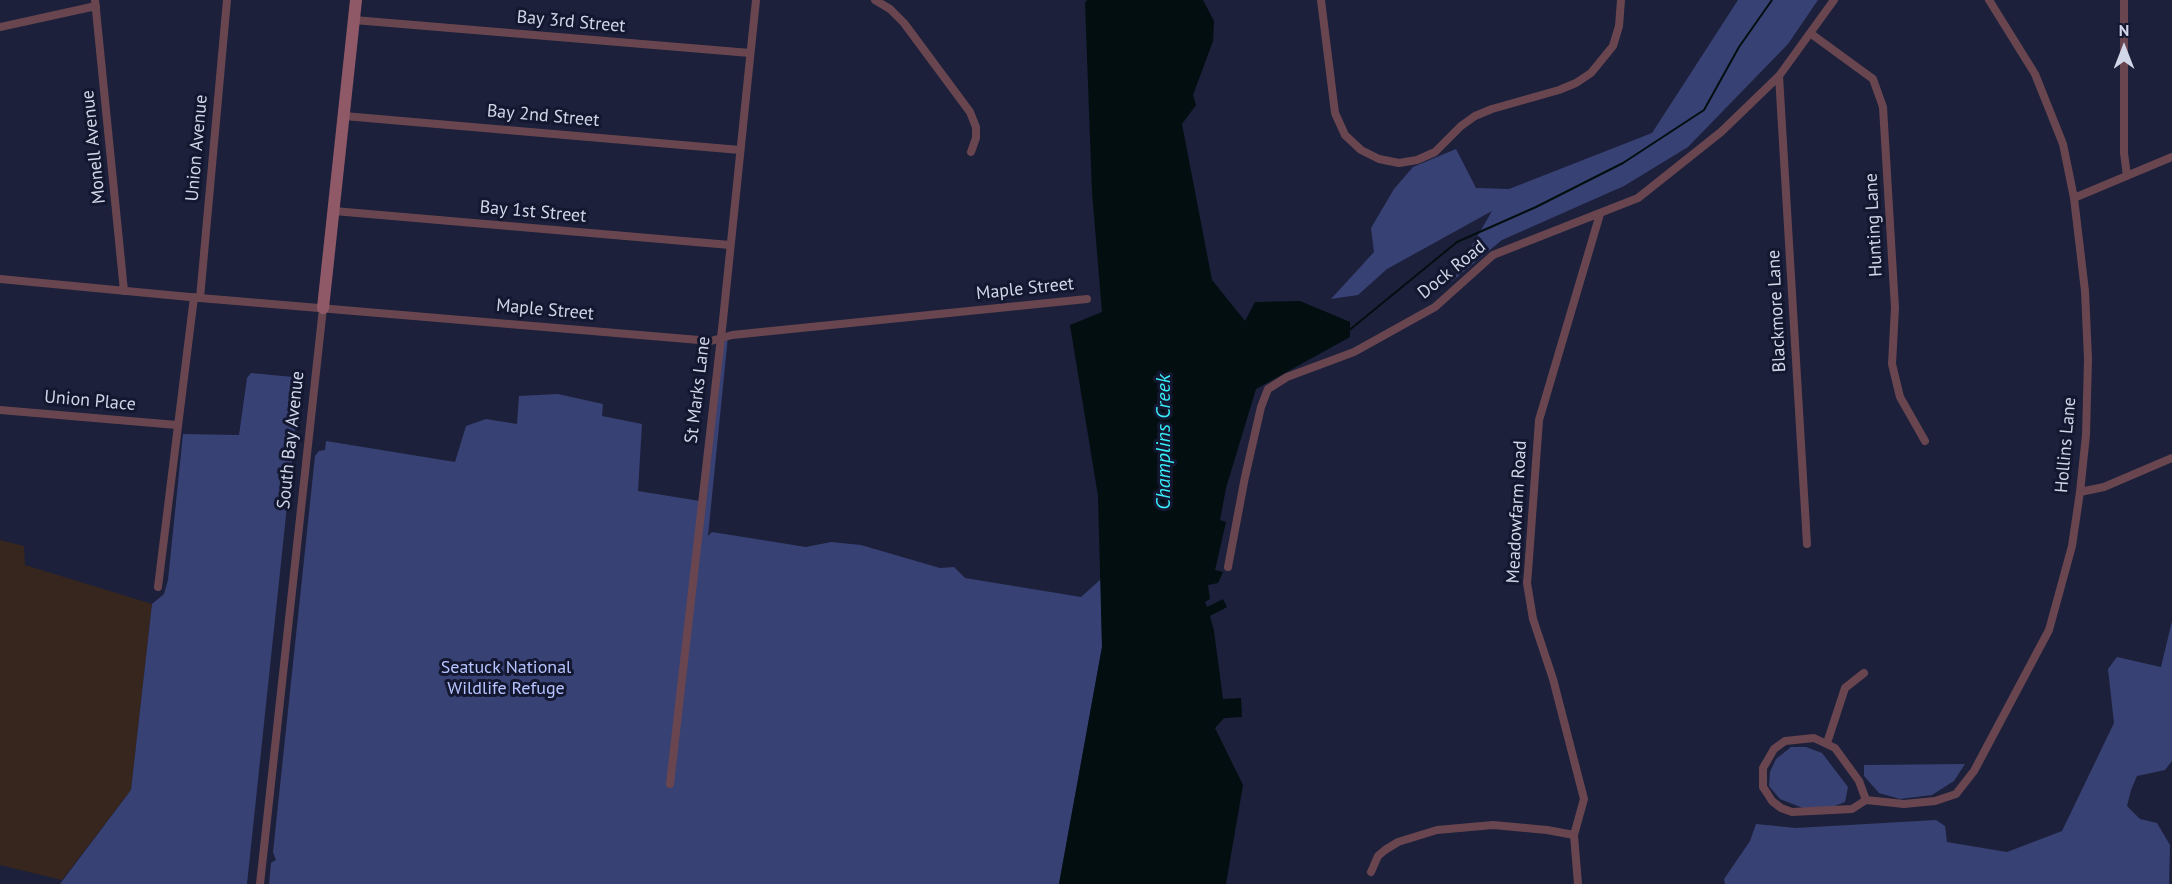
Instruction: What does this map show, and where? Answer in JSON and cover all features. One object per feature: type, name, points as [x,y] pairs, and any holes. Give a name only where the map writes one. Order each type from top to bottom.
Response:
[{"type":"street","name":"Union Avenue","points":[[158,587],[177,425],[197,298],[227,0]]},
{"type":"street","name":"South Bay Avenue","points":[[260,884],[356,0]]},
{"type":"street","name":"St Marks Lane","points":[[670,784],[756,0]]},
{"type":"street","points":[[875,0],[890,9],[904,23],[970,112],[976,127],[976,138],[970,152]]},
{"type":"street","points":[[1322,0],[1335,113],[1345,135],[1361,150],[1379,159],[1399,163],[1417,160],[1435,152],[1461,126],[1475,116],[1558,90],[1576,83],[1591,73],[1613,46],[1621,0]]},
{"type":"street","name":"Dock Road","points":[[1228,567],[1261,407],[1268,389],[1287,377],[1354,352],[1435,307],[1493,255],[1638,198],[1721,132],[1779,75],[1834,0]]},
{"type":"street","name":"Hollins Lane","points":[[1827,743],[1814,738],[1798,739],[1785,741],[1774,749],[1763,768],[1763,787],[1772,801],[1792,812],[1806,812],[1852,809],[1866,800],[1904,804],[1935,801],[1956,794],[1974,771],[2049,630],[2072,546],[2086,435],[2088,359],[2085,291],[2074,198],[2063,144],[2035,74],[1989,0]]},
{"type":"street","points":[[2124,0],[2124,153],[2127,176]]},
{"type":"street","points":[[0,27],[96,3]]},
{"type":"street","name":"Monell Avenue","points":[[96,3],[124,291]]},
{"type":"street","name":"Bay 3rd Street","points":[[354,20],[750,53]]},
{"type":"street","name":"Hunting Lane","points":[[1810,33],[1873,79],[1883,107],[1895,308],[1892,364],[1900,397],[1925,441]]},
{"type":"street","name":"Blackmore Lane","points":[[1779,75],[1807,544]]},
{"type":"street","name":"Bay 2nd Street","points":[[344,116],[740,150]]},
{"type":"street","points":[[2074,198],[2172,157]]},
{"type":"street","name":"Bay 1st Street","points":[[334,212],[730,245]]},
{"type":"street","name":"Meadowfarm Road","points":[[1578,884],[1574,835],[1584,799],[1553,679],[1533,619],[1527,583],[1539,420],[1600,214]]},
{"type":"street","name":"Maple Street","points":[[0,279],[197,298],[711,341],[732,336],[1087,299]]},
{"type":"street","name":"Union Place","points":[[0,410],[177,425]]},
{"type":"street","points":[[2080,492],[2104,487],[2172,458]]},
{"type":"street","points":[[1864,673],[1845,688],[1827,743],[1835,748],[1858,781],[1866,800]]},
{"type":"street","points":[[1371,872],[1378,856],[1384,850],[1398,842],[1437,830],[1493,825],[1574,835]]},
{"type":"shaded area","points":[[0,540],[24,546],[25,565],[152,604],[131,790],[62,880],[0,865]]},
{"type":"green space","points":[[1738,0],[1818,0],[1788,44],[1688,147],[1624,186],[1502,240],[1451,282],[1492,211],[1387,269],[1358,295],[1331,299],[1374,252],[1371,228],[1394,189],[1413,167],[1456,149],[1476,188],[1509,189],[1652,133]]},
{"type":"green space","name":"Seatuck National Wildlife Refuge","points":[[728,336],[708,536],[712,532],[806,547],[831,542],[861,545],[940,568],[954,567],[965,578],[1081,597],[1101,579],[1102,647],[1059,884],[269,884],[271,863],[276,860],[273,852],[315,456],[319,451],[325,450],[326,441],[455,462],[466,426],[486,419],[517,424],[519,396],[558,394],[603,404],[602,416],[642,424],[638,491],[700,501],[719,343]]},
{"type":"green space","points":[[251,373],[293,377],[300,383],[247,884],[60,884],[131,790],[152,604],[164,594],[168,580],[183,434],[239,435],[247,378]]},
{"type":"green space","points":[[2172,621],[2172,761],[2165,770],[2137,776],[2127,806],[2140,819],[2157,823],[2170,845],[2169,884],[1725,884],[1724,879],[1750,841],[1756,824],[1796,828],[1936,820],[1945,826],[1947,842],[2007,852],[2062,831],[2114,723],[2108,669],[2117,657],[2161,667]]},
{"type":"green space","points":[[1791,747],[1806,747],[1822,753],[1848,787],[1845,802],[1832,807],[1803,808],[1780,799],[1769,786],[1770,772],[1776,759]]},
{"type":"green space","points":[[1965,764],[1954,781],[1932,795],[1900,799],[1879,793],[1864,776],[1864,765]]},
{"type":"water","name":"Champlins Creek","points":[[1087,0],[1203,0],[1214,21],[1213,41],[1193,95],[1196,105],[1182,124],[1212,280],[1245,321],[1255,302],[1300,301],[1350,322],[1350,337],[1256,389],[1226,488],[1220,520],[1226,522],[1215,570],[1223,572],[1218,583],[1208,585],[1210,599],[1205,602],[1207,607],[1223,599],[1227,607],[1210,616],[1223,699],[1241,698],[1242,717],[1224,718],[1215,728],[1243,785],[1226,884],[1059,884],[1102,647],[1098,496],[1070,325],[1102,312],[1092,192],[1085,3]]},
{"type":"waterway","points":[[1347,332],[1457,242],[1536,207],[1623,163],[1704,110],[1739,47],[1772,0]]}]
